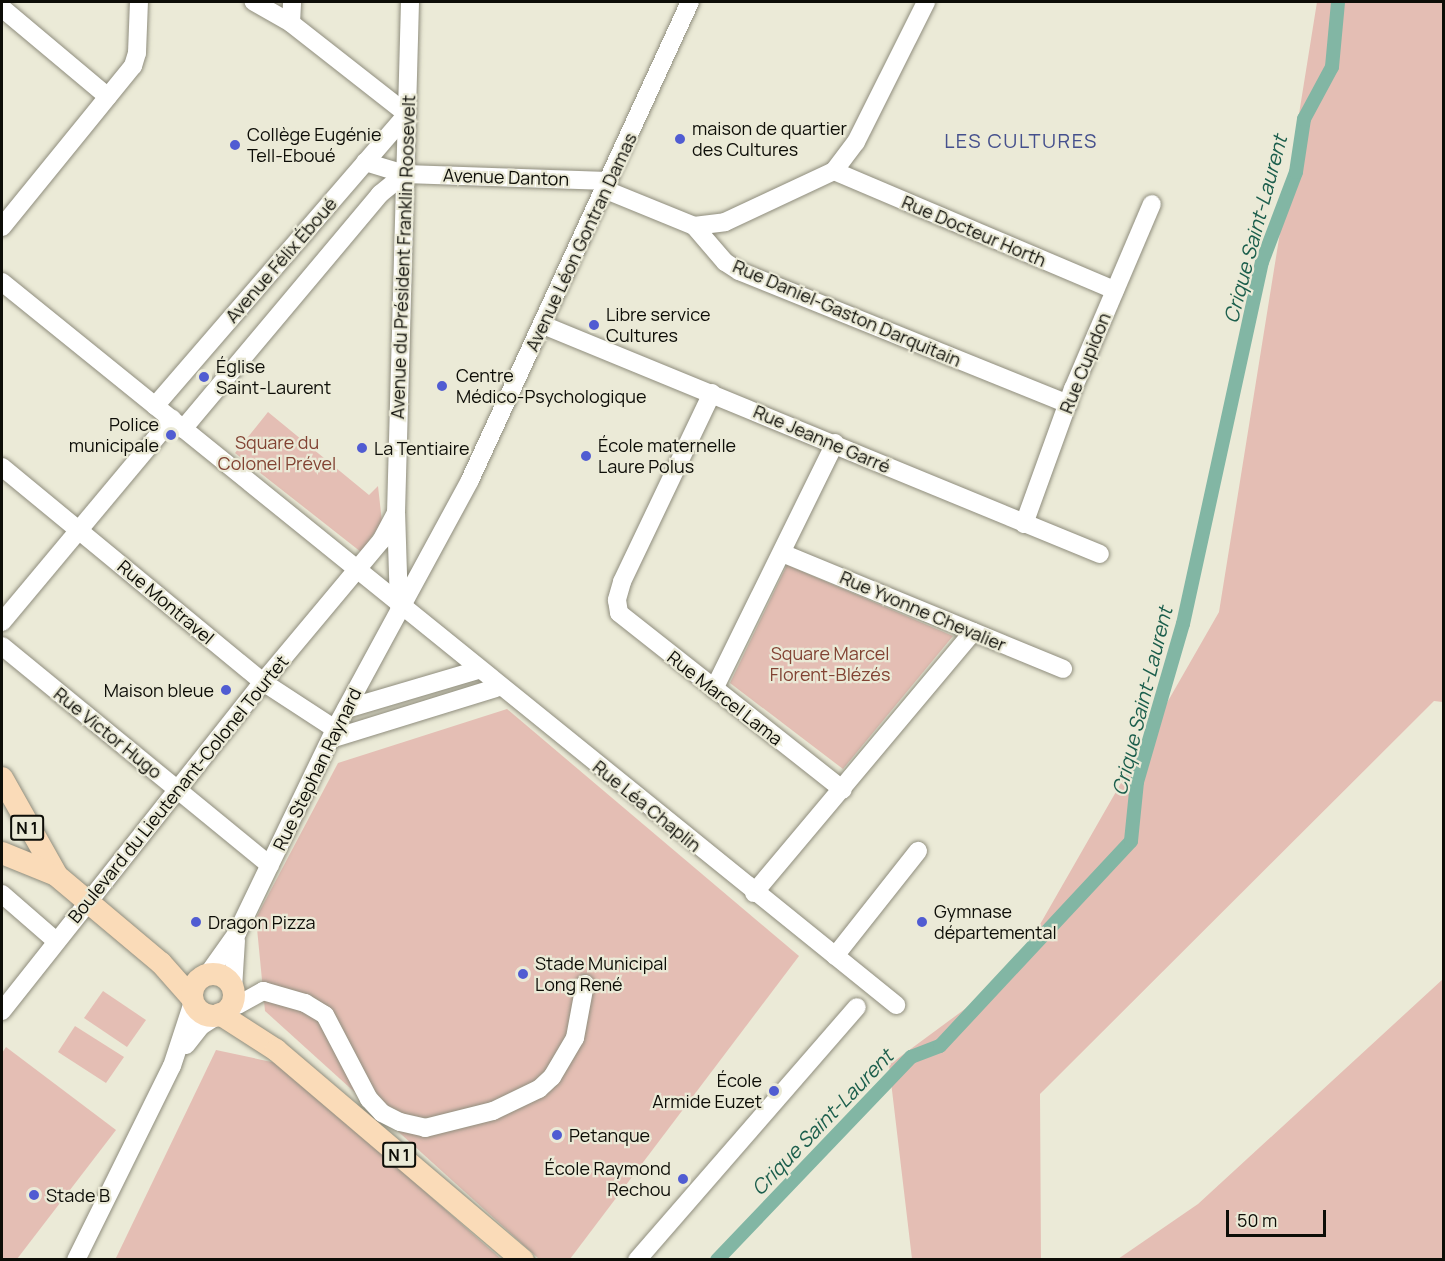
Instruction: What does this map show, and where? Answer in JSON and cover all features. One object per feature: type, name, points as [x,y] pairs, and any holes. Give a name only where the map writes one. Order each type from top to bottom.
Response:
[{"type":"main road","name":"N 1","points":[[2,778],[56,875]]},
{"type":"main road","name":"N 1","points":[[2,853],[56,875],[88,900],[161,963],[203,1013],[229,1003]]},
{"type":"main road","name":"N 1","points":[[161,963],[224,977],[229,1003],[276,1050],[523,1260]]},
{"type":"main road","points":[[193,1000],[196,982],[207,975]]},
{"type":"street","points":[[2,227],[108,97],[135,60],[140,2]]},
{"type":"street","points":[[254,2],[291,23],[407,114]]},
{"type":"street","points":[[291,23],[292,2]]},
{"type":"street","name":"Avenue du Président Franklin Roosevelt","points":[[399,606],[396,513],[410,2]]},
{"type":"street","name":"Avenue Léon Gontran Damas","points":[[399,606],[470,480],[690,2]]},
{"type":"street","points":[[694,226],[725,222],[834,171],[856,142],[926,2]]},
{"type":"street","points":[[2,8],[108,97]]},
{"type":"street","name":"Avenue Félix Éboué","points":[[155,406],[407,114]]},
{"type":"street","name":"Avenue Danton","points":[[365,162],[405,174],[607,185]]},
{"type":"street","name":"Rue Docteur Horth","points":[[834,171],[1114,290]]},
{"type":"street","name":"Avenue Félix Éboué","points":[[2,622],[78,529],[177,424],[380,194],[405,174]]},
{"type":"street","name":"Rue Daniel-Gaston Darquitain","points":[[607,185],[694,226],[725,262],[739,272],[1068,404]]},
{"type":"street","name":"Rue Cupidon","points":[[1024,524],[1068,404],[1152,204]]},
{"type":"street","name":"Rue Léa Chaplin","points":[[2,282],[477,670],[896,1005]]},
{"type":"street","name":"Rue Jeanne Garré","points":[[543,325],[835,443],[1100,554]]},
{"type":"street","name":"Rue Marcel Lama","points":[[712,393],[625,573],[617,600],[623,618],[843,790]]},
{"type":"street","points":[[714,689],[835,443]]},
{"type":"street","name":"Rue Montravel","points":[[2,467],[263,682],[333,734]]},
{"type":"street","name":"Avenue du Président Franklin Roosevelt","points":[[357,570],[381,541],[396,513]]},
{"type":"street","name":"Rue Yvonne Chevalier","points":[[782,553],[1063,669]]},
{"type":"street","name":"Boulevard du Lieutenant-Colonel Tourtet","points":[[2,1011],[263,682],[357,570]]},
{"type":"street","name":"Rue Stephan Raynard","points":[[207,975],[237,933],[333,734],[399,606]]},
{"type":"street","points":[[754,893],[974,632]]},
{"type":"street","name":"Rue Victor Hugo","points":[[2,646],[270,865]]},
{"type":"street","points":[[346,709],[477,670]]},
{"type":"street","points":[[333,734],[499,687]]},
{"type":"street","points":[[835,956],[918,851]]},
{"type":"street","points":[[2,894],[56,941]]},
{"type":"street","name":"Rue Stephan Raynard","points":[[229,1003],[237,933]]},
{"type":"street","points":[[76,1260],[172,1066],[195,1032],[229,1003],[263,991],[304,1003],[325,1016],[369,1099],[400,1122],[424,1128],[493,1111],[529,1096],[545,1083],[575,1038],[585,984]]},
{"type":"street","points":[[172,1066],[193,1000]]},
{"type":"street","points":[[637,1260],[856,1007]]},
{"type":"green space","points":[[1317,2],[1443,2],[1443,702],[1434,701],[1040,1094],[1041,1259],[912,1259],[889,1065],[1011,975],[1219,612]]},
{"type":"green space","name":"Square du Colonel Prével","points":[[268,412],[369,495],[378,486],[382,522],[361,552],[235,453]]},
{"type":"green space","name":"Square Marcel Florent-Blézés","points":[[787,565],[953,636],[843,769],[730,683]]},
{"type":"green space","name":"Stade Municipal Long René","points":[[507,709],[799,956],[570,1259],[539,1259],[265,1011],[256,918],[338,763]]},
{"type":"green space","points":[[1443,979],[1443,1259],[1118,1259],[1198,1204]]},
{"type":"green space","points":[[103,991],[146,1020],[127,1047],[84,1018]]},
{"type":"green space","points":[[75,1026],[124,1057],[106,1083],[58,1052]]},
{"type":"green space","name":"Stade B","points":[[6,1047],[116,1130],[17,1259],[2,1259],[2,1053]]},
{"type":"green space","points":[[216,1050],[281,1064],[501,1259],[115,1260]]},
{"type":"waterway","name":"Crique Saint-Laurent","points":[[717,1260],[911,1057],[940,1046],[1131,841],[1137,782],[1183,624],[1262,262],[1296,172],[1304,119],[1332,67],[1338,2]]},
{"type":"place","name":"maison de quartier des Cultures","points":[[680,139]]},
{"type":"place","name":"Collège Eugénie Tell-Eboué","points":[[235,145]]},
{"type":"place","name":"Libre service Cultures","points":[[594,325]]},
{"type":"place","name":"Église Saint-Laurent","points":[[204,377]]},
{"type":"place","name":"Centre Médico-Psychologique","points":[[442,386]]},
{"type":"place","name":"Police municipale","points":[[171,435]]},
{"type":"place","name":"La Tentiaire","points":[[362,448]]},
{"type":"place","name":"École maternelle Laure Polus","points":[[586,456]]},
{"type":"place","name":"Maison bleue","points":[[226,690]]},
{"type":"place","name":"Dragon Pizza","points":[[196,922]]},
{"type":"place","name":"Gymnase départemental","points":[[922,922]]},
{"type":"place","name":"Stade Municipal Long René","points":[[523,974]]},
{"type":"place","name":"École Armide Euzet","points":[[774,1091]]},
{"type":"place","name":"Petanque","points":[[557,1135]]},
{"type":"place","name":"École Raymond Rechou","points":[[683,1179]]},
{"type":"place","name":"Stade B","points":[[34,1195]]},
{"type":"district","name":"LES CULTURES","points":[[1021,140]]}]
